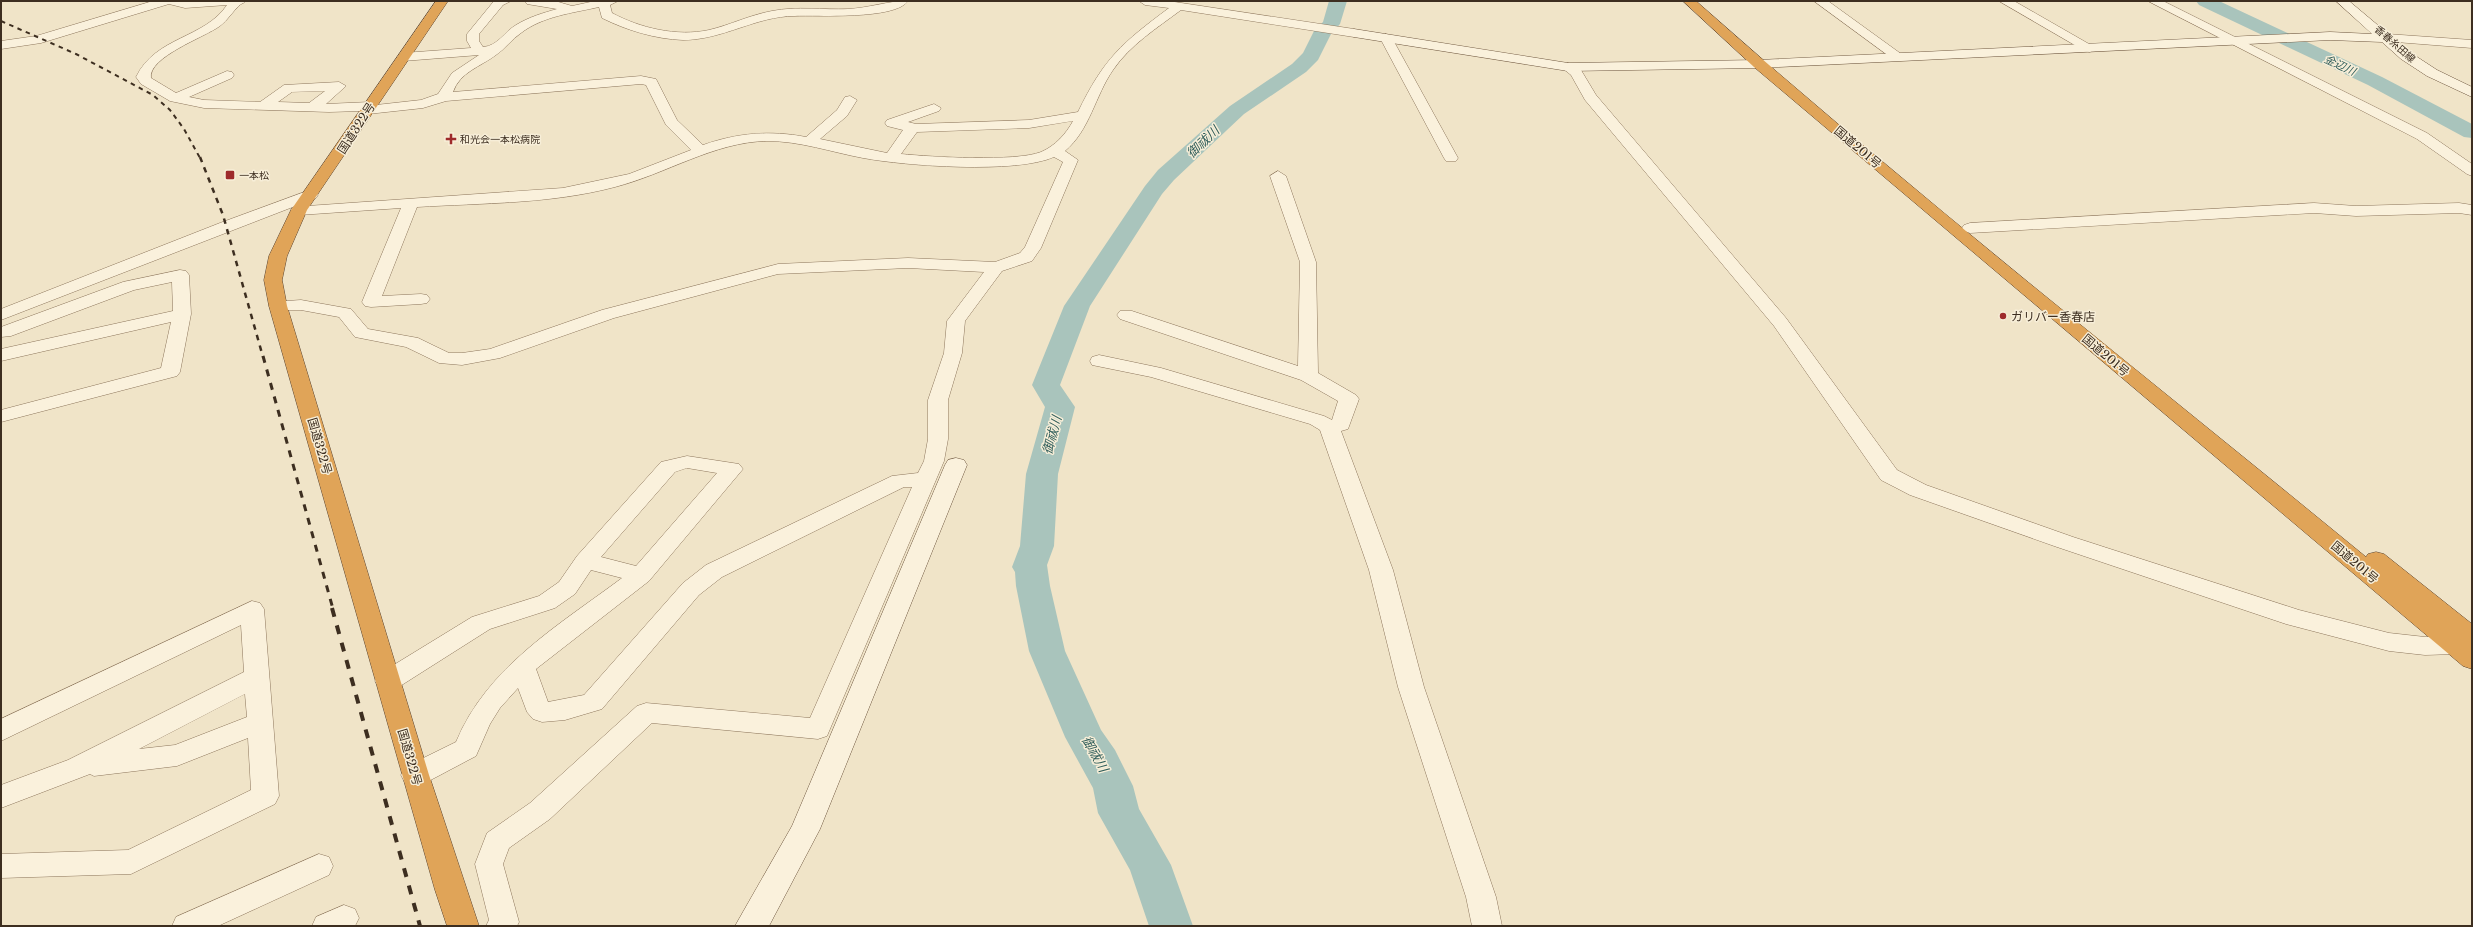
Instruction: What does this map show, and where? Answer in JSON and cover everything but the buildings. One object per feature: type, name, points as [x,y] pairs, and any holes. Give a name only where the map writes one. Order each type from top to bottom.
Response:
[{"type":"highway","name":"国道322号","points":[[442,1],[305,203],[278,256],[273,280],[278,306],[415,775],[450,890],[463,926]]},
{"type":"highway","name":"国道201号","points":[[1689,1],[2468,646]]},
{"type":"highway","name":"国道201号","points":[[1700,1],[1765,64],[1970,228],[2468,646]]},
{"type":"street","points":[[1,45],[37,40],[166,1]]},
{"type":"street","points":[[172,1],[185,4],[238,2]]},
{"type":"street","points":[[480,51],[473,41],[473,34],[500,1],[505,1]]},
{"type":"street","points":[[531,1],[549,3],[573,10]]},
{"type":"street","points":[[480,26],[529,23],[573,10],[608,2],[606,15],[621,24],[689,36],[704,35],[746,20],[768,15],[812,11],[858,12],[881,8],[902,1]]},
{"type":"street","points":[[1145,1],[1224,14],[1310,25],[1568,67],[1765,64],[1898,56],[2330,36],[2388,38],[2472,44]]},
{"type":"street","points":[[1820,1],[1898,56]]},
{"type":"street","points":[[2005,1],[2090,48]]},
{"type":"street","points":[[2154,1],[2237,41],[2422,136],[2472,170]]},
{"type":"street","name":"香春糸田線","points":[[2342,1],[2388,38],[2406,56],[2425,69],[2472,93]]},
{"type":"street","points":[[238,2],[221,18],[156,57],[148,65],[143,78],[174,98],[204,104],[369,108],[423,104],[444,97],[647,81],[653,86],[671,122],[701,152]]},
{"type":"street","points":[[1224,14],[1242,4]]},
{"type":"street","points":[[5,324],[226,226],[305,203],[411,202],[563,193],[597,188],[636,177],[733,140],[753,137],[808,142],[892,157],[1011,161],[1040,157],[1054,151],[1066,141],[1083,115],[1106,70],[1121,51],[1178,7]]},
{"type":"street","points":[[444,97],[448,85],[455,76],[496,49],[516,31],[529,23]]},
{"type":"street","points":[[1386,38],[1451,158]]},
{"type":"street","points":[[403,57],[496,49]]},
{"type":"street","points":[[1568,67],[1576,72],[1590,98],[1775,316],[1889,475],[1918,490],[2065,542],[2295,618],[2389,642],[2425,646],[2468,646]]},
{"type":"street","points":[[174,98],[227,75]]},
{"type":"street","points":[[263,106],[289,88],[339,86],[313,107]]},
{"type":"street","points":[[808,142],[842,113],[850,100]]},
{"type":"street","points":[[934,108],[892,123],[916,128],[1029,124],[1083,115]]},
{"type":"street","points":[[892,157],[910,130],[916,128]]},
{"type":"street","points":[[278,306],[301,305],[345,313],[362,333],[411,342],[446,359],[462,359],[493,354],[608,314],[778,269],[908,263],[996,267],[1026,257],[1033,248],[1071,160],[1054,151]]},
{"type":"street","points":[[1278,176],[1308,262],[1308,376]]},
{"type":"street","points":[[411,202],[371,302],[421,299]]},
{"type":"street","points":[[1970,228],[2314,208],[2356,211],[2439,208],[2472,210]]},
{"type":"street","points":[[750,926],[762,910],[805,829],[939,469],[938,400],[953,353],[956,321],[996,267]]},
{"type":"street","points":[[1,416],[170,372],[182,314],[180,275],[129,286],[5,324]]},
{"type":"street","points":[[1,355],[182,314]]},
{"type":"street","points":[[1099,361],[1154,372],[1317,420],[1329,427],[1340,426],[1349,399],[1308,376],[1126,315]]},
{"type":"street","points":[[1329,427],[1381,570],[1411,687],[1480,897],[1487,926]]},
{"type":"street","points":[[388,681],[481,623],[547,602],[567,588],[585,561],[668,467],[687,462],[732,469],[641,575],[523,666],[491,701],[478,721],[467,749],[415,775]]},
{"type":"street","points":[[523,666],[536,705],[542,712],[565,710],[593,702],[691,589],[714,571],[900,481],[939,469]]},
{"type":"street","points":[[501,926],[504,922],[489,864],[497,841],[540,811],[646,712],[818,729],[939,469]]},
{"type":"street","points":[[585,561],[641,575]]},
{"type":"street","points":[[1,731],[252,609],[265,796],[131,862],[1,866]]},
{"type":"street","points":[[1,797],[78,768],[256,677]]},
{"type":"street","points":[[78,768],[177,755],[259,723]]},
{"type":"street","points":[[187,926],[319,866]]},
{"type":"waterway","name":"御祓川","points":[[1171,926],[1150,865],[1119,813],[1113,786],[1101,766],[1101,761],[1085,737],[1047,651],[1033,586],[1032,569],[1029,567],[1037,546],[1042,474],[1060,407],[1046,385],[1077,306],[1153,191],[1166,175],[1237,110],[1299,68],[1311,56],[1323,31],[1331,24],[1338,1]]},
{"type":"waterway","name":"金辺川","points":[[2205,1],[2375,81],[2472,132]]},
{"type":"railway","points":[[1,21],[76,54],[153,95],[170,110],[184,129],[200,158]]},
{"type":"railway","points":[[200,157],[223,215],[263,357]]},
{"type":"railway","points":[[263,356],[333,609]]},
{"type":"railway","points":[[332,608],[420,926]]},
{"type":"place","name":"和光会一本松病院","points":[[451,139]]},
{"type":"place","name":"一本松","points":[[230,175]]},
{"type":"place","name":"ガリバー香春店","points":[[2003,316]]}]
